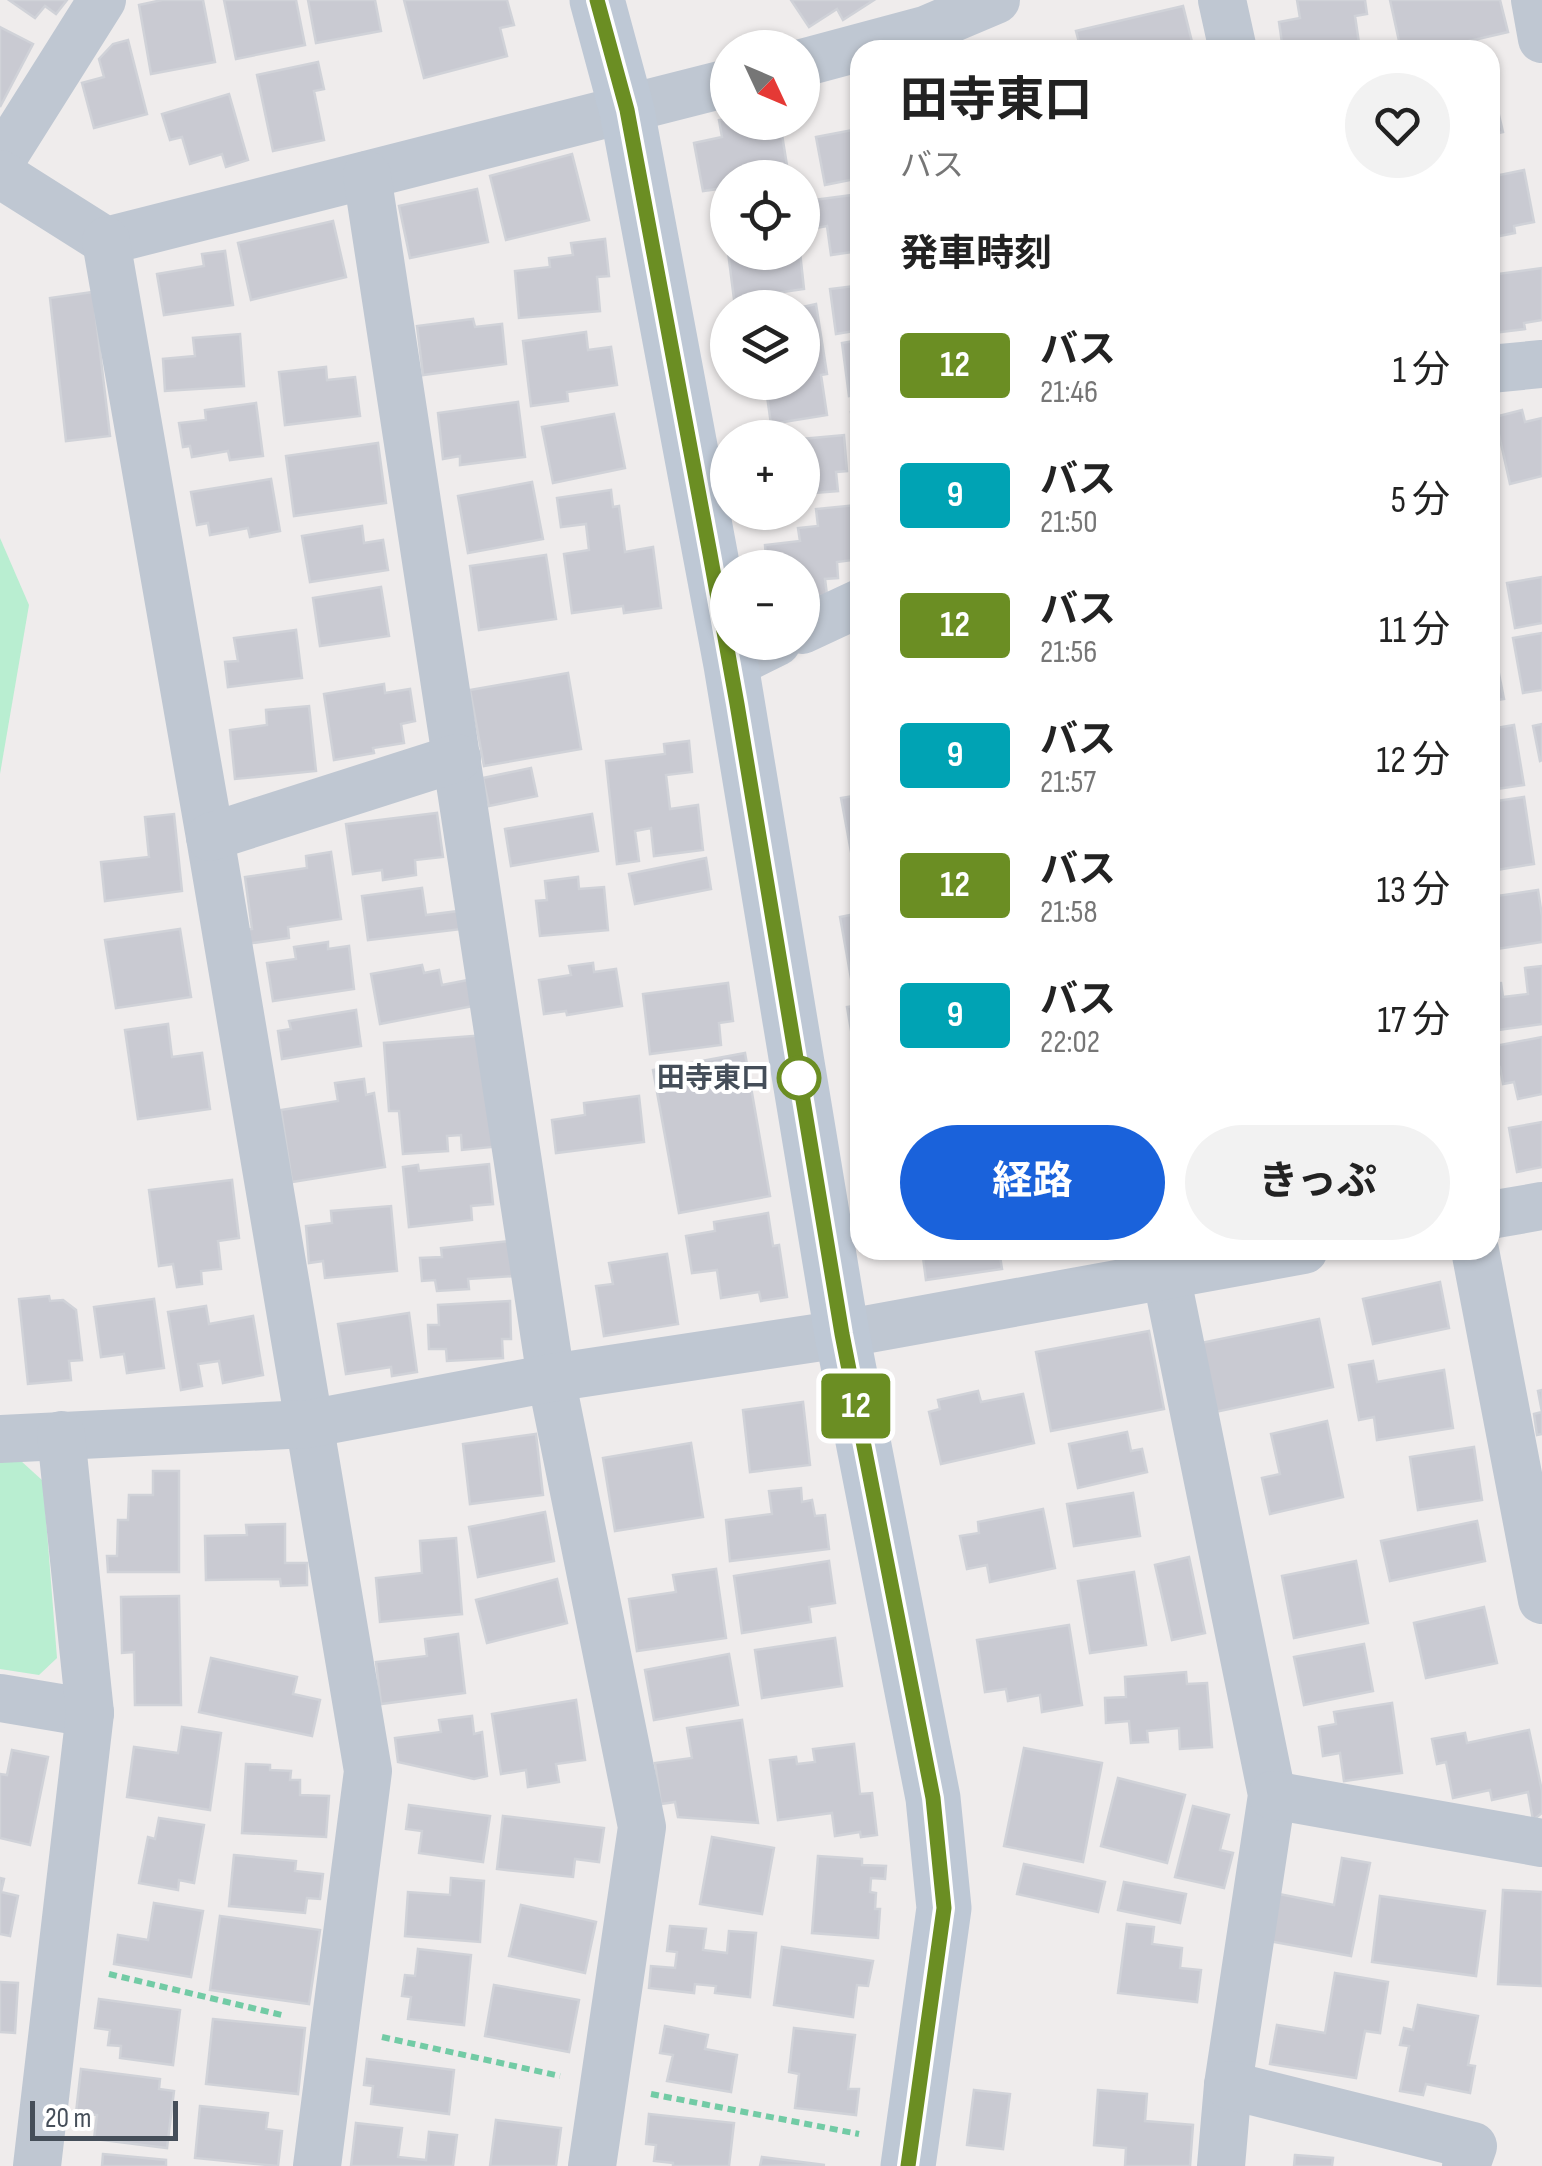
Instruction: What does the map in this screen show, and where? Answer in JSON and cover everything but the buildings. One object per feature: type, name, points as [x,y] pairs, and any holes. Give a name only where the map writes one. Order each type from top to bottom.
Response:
[{"type":"street","points":[[0,162],[102,0]]},
{"type":"street","points":[[597,0],[627,110],[730,550]]},
{"type":"street","points":[[878,40],[996,0]]},
{"type":"street","points":[[1222,0],[1232,40]]},
{"type":"street","points":[[1535,0],[1542,38]]},
{"type":"street","points":[[820,58],[850,48]]},
{"type":"street","points":[[0,174],[106,241],[710,88]]},
{"type":"street","points":[[367,176],[552,1378],[642,1827],[592,2166]]},
{"type":"street","points":[[106,241],[368,1771],[317,2166]]},
{"type":"street","points":[[1500,368],[1542,364]]},
{"type":"street","points":[[820,621],[850,607]]},
{"type":"street","points":[[755,660],[842,1334],[933,1798],[944,1908],[909,2155]]},
{"type":"street","points":[[210,836],[457,758]]},
{"type":"street","points":[[1500,1213],[1542,1206]]},
{"type":"street","points":[[0,1438],[308,1424],[552,1378],[842,1334],[1163,1263],[1196,1260]]},
{"type":"street","points":[[1476,1260],[1542,1600]]},
{"type":"street","points":[[1163,1263],[1272,1795],[1228,2086],[1221,2166]]},
{"type":"street","points":[[37,2166],[90,1713],[61,1435]]},
{"type":"street","points":[[0,1698],[90,1713]]},
{"type":"street","points":[[1272,1795],[1542,1843]]},
{"type":"street","points":[[1228,2086],[1473,2146],[1466,2166]]},
{"type":"path","points":[[61,1963],[909,2155]]},
{"type":"green space","points":[[0,538],[29,605],[0,774]]},
{"type":"green space","points":[[21,1461],[43,1481],[57,1658],[39,1675],[0,1669],[0,1462]]},
{"type":"bus line","name":"12","points":[[597,0],[627,110],[710,554],[842,1334],[933,1798],[944,1908],[908,2166]]},
{"type":"place","name":"田寺東口","points":[[799,1078]]}]
